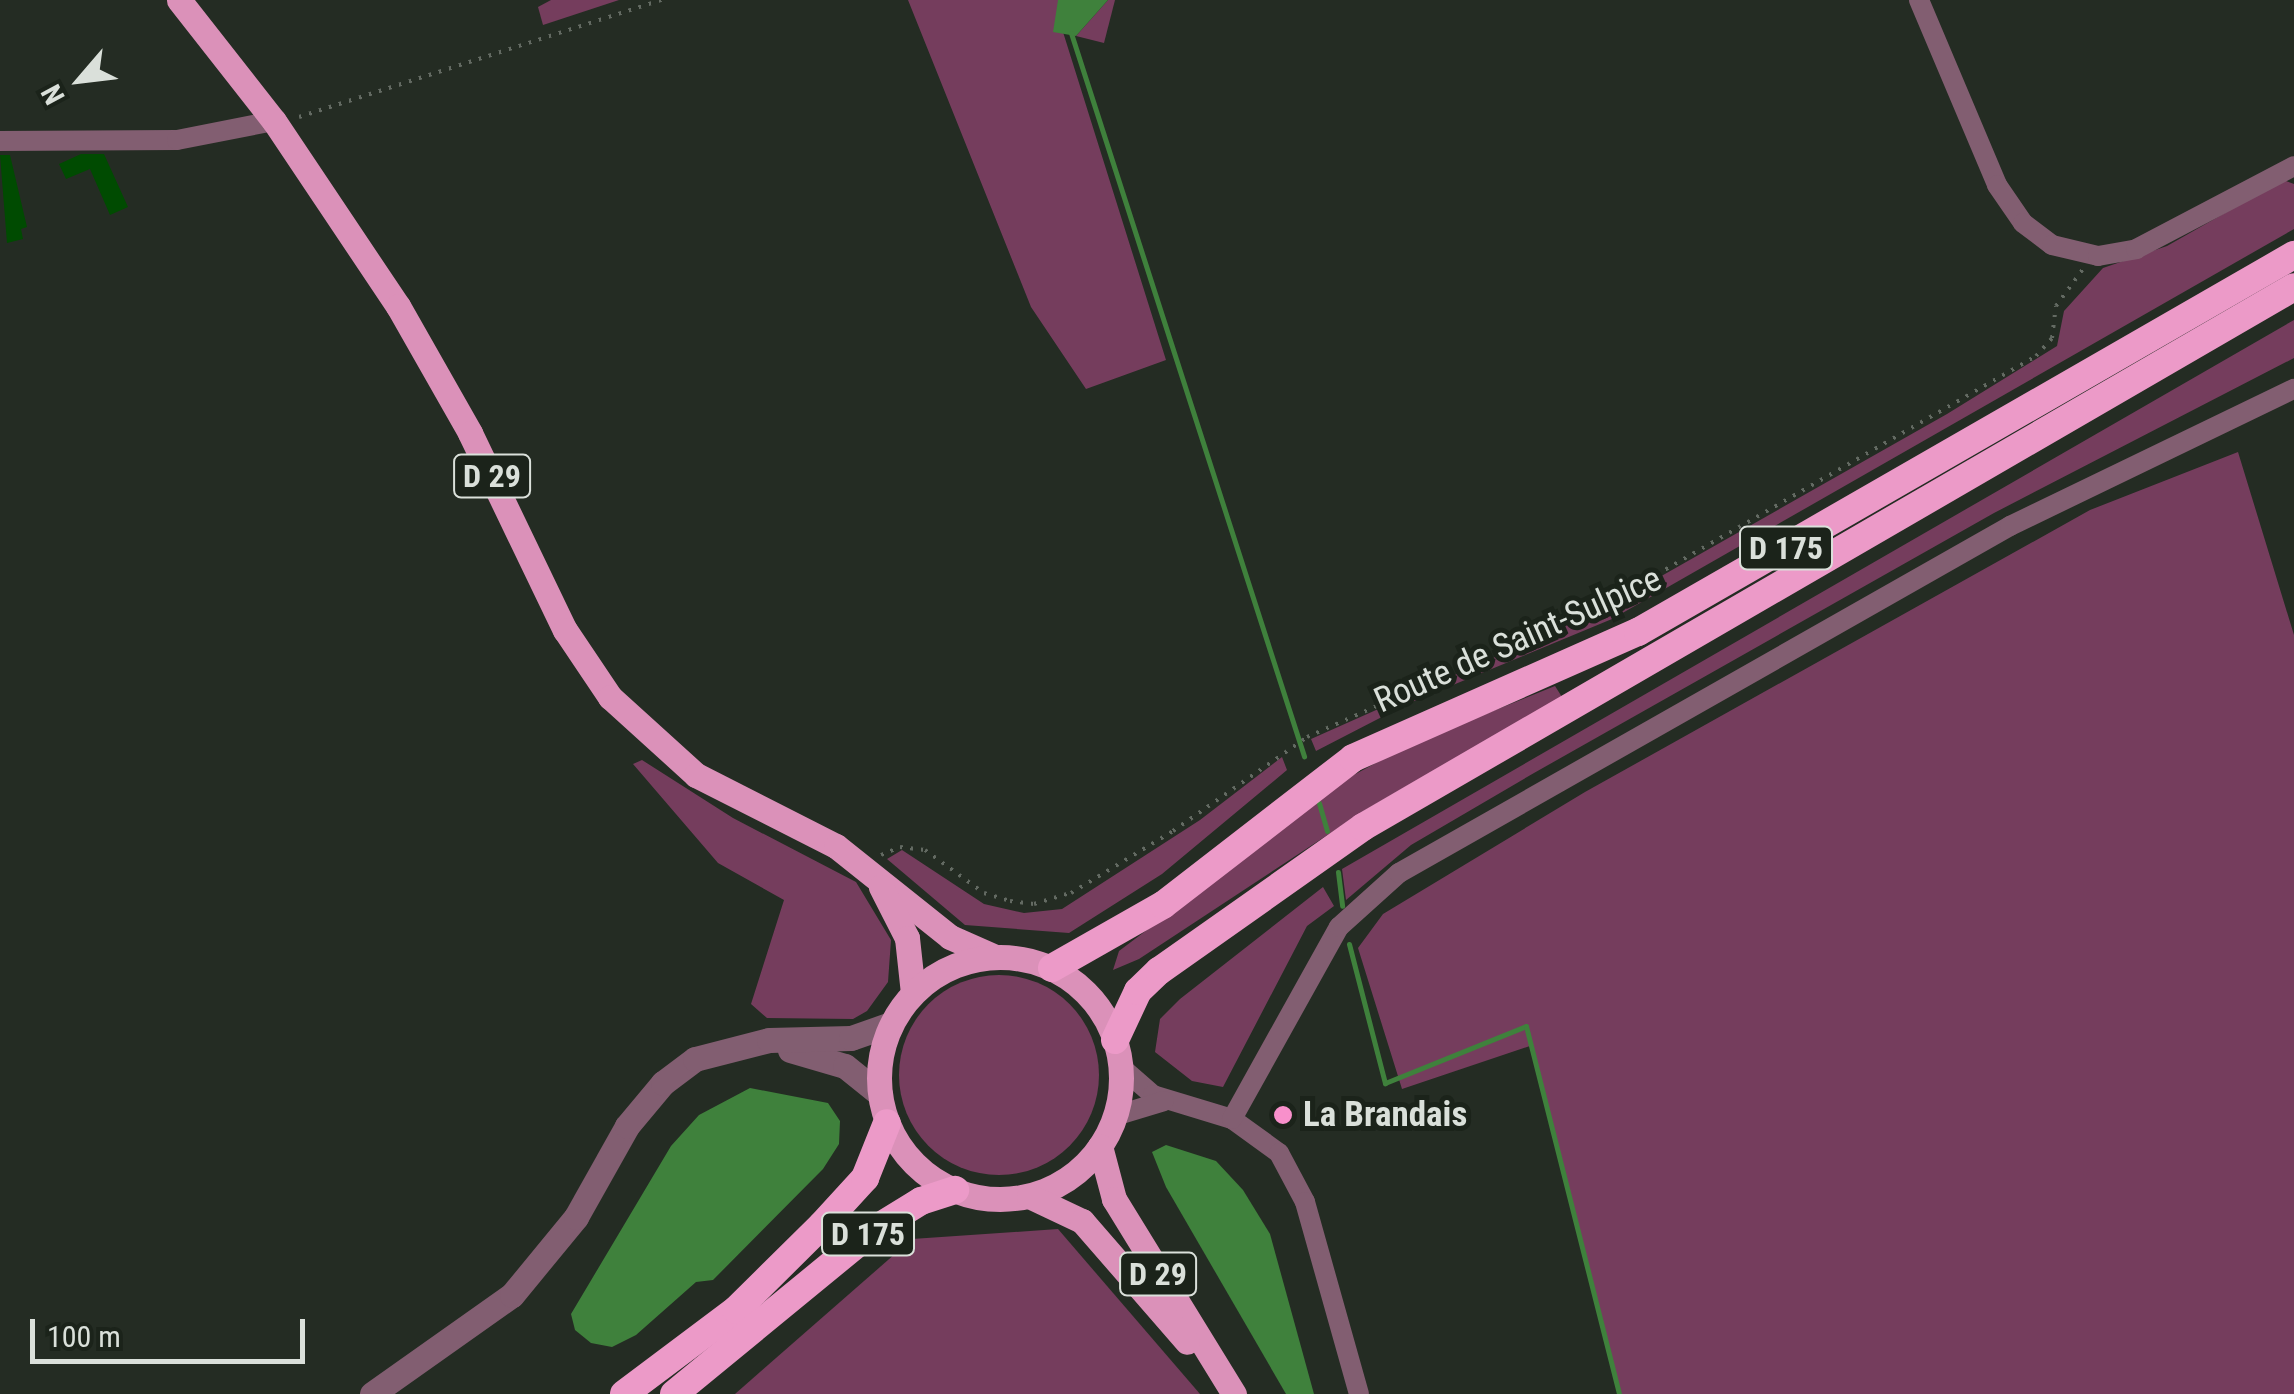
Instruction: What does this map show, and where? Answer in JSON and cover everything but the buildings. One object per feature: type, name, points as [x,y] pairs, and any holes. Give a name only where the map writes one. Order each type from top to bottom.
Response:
[{"type":"highway","name":"Route de Saint-Sulpice","points":[[1052,968],[1163,905],[1352,758],[1638,632],[2294,255]]},
{"type":"highway","name":"D 175","points":[[1118,1054],[1138,991],[1285,879],[1440,781],[2294,287]]},
{"type":"highway","name":"D 175","points":[[624,1394],[736,1310],[822,1225],[865,1178],[888,1123]]},
{"type":"highway","name":"D 175","points":[[674,1394],[874,1230],[921,1201],[955,1190]]},
{"type":"main road","name":"D 29","points":[[179,0],[274,120],[428,358],[565,630],[610,697],[696,775],[823,838],[950,937],[993,956]]},
{"type":"main road","name":"D 29","points":[[868,871],[907,938],[912,993]]},
{"type":"main road","points":[[993,956],[1052,968],[1091,998],[1118,1054],[1115,1116],[1100,1146],[1069,1178],[1029,1196],[992,1199],[955,1190],[914,1164],[888,1123],[880,1094],[880,1058],[891,1024],[912,993],[949,967],[993,956]]},
{"type":"main road","name":"D 29","points":[[1100,1146],[1114,1199],[1234,1394]]},
{"type":"main road","name":"D 29","points":[[1029,1196],[1066,1209],[1096,1234],[1224,1394]]},
{"type":"street","points":[[1919,0],[2011,208],[2037,236],[2085,255],[2157,240],[2294,166]]},
{"type":"street","points":[[0,140],[177,140],[274,120]]},
{"type":"street","points":[[1232,1119],[1339,928],[1399,874],[2010,526],[2294,389]]},
{"type":"street","points":[[372,1394],[512,1295],[576,1217],[627,1126],[663,1082],[695,1060],[731,1047],[851,1038],[891,1024]]},
{"type":"street","points":[[731,1047],[817,1056],[845,1066],[880,1094]]},
{"type":"street","points":[[1118,1054],[1164,1100],[1232,1119],[1270,1143],[1293,1174],[1359,1394]]},
{"type":"street","points":[[1115,1116],[1164,1100]]},
{"type":"path","points":[[274,120],[516,51],[662,0]]},
{"type":"path","points":[[868,871],[886,852],[912,847],[998,898],[1055,899],[1161,839],[1288,747],[1602,606],[2036,356],[2052,338],[2056,306],[2082,275],[2085,255]]},
{"type":"shaded area","points":[[551,0],[619,0],[543,25],[538,7]]},
{"type":"shaded area","points":[[908,0],[1070,0],[1063,32],[1166,360],[1086,389],[1031,307]]},
{"type":"shaded area","points":[[1058,0],[1108,0],[1076,36],[1053,32]]},
{"type":"shaded area","points":[[1108,0],[1115,0],[1104,43],[1076,36]]},
{"type":"shaded area","points":[[2283,180],[2294,184],[2294,229],[1612,619],[1407,704],[1316,751],[1311,739],[1605,608],[1947,414],[2057,346],[2064,311],[2103,268],[2167,246]]},
{"type":"shaded area","points":[[2294,320],[2294,358],[1994,513],[1534,773],[1411,845],[1346,900],[1342,869]]},
{"type":"shaded area","points":[[2238,452],[2294,635],[2294,1394],[1621,1394],[1533,1045],[1402,1089],[1358,948],[1383,914],[1585,792],[2090,510]]},
{"type":"shaded area","points":[[1555,686],[1562,697],[1367,809],[1139,959],[1113,970],[1119,951],[1350,777],[1411,744]]},
{"type":"shaded area","points":[[1282,757],[1287,770],[1162,874],[1069,933],[965,925],[887,859],[902,850],[984,904],[1024,913],[1062,909],[1200,820]]},
{"type":"shaded area","points":[[642,760],[733,818],[856,882],[891,940],[888,982],[867,1011],[853,1019],[767,1018],[751,1004],[784,900],[718,863],[633,764]]},
{"type":"shaded area","points":[[1323,887],[1334,906],[1307,926],[1223,1087],[1192,1081],[1155,1052],[1160,1019],[1180,999]]},
{"type":"shaded area","points":[[999,975],[1037,983],[1069,1005],[1091,1037],[1099,1075],[1091,1113],[1069,1145],[1037,1167],[999,1175],[961,1167],[929,1145],[907,1113],[899,1075],[907,1037],[929,1005],[961,983]]},
{"type":"shaded area","points":[[750,1088],[828,1103],[840,1121],[839,1144],[823,1169],[713,1280],[696,1282],[636,1335],[612,1347],[591,1343],[575,1330],[571,1314],[671,1146],[699,1115]]},
{"type":"shaded area","points":[[1166,1145],[1216,1161],[1243,1190],[1270,1234],[1314,1394],[1286,1394],[1166,1187],[1152,1152]]},
{"type":"shaded area","points":[[1058,1229],[1200,1394],[735,1394],[912,1239]]},
{"type":"waterway","points":[[1071,33],[1304,756]]},
{"type":"waterway","points":[[1319,803],[1327,831]]},
{"type":"waterway","points":[[1338,872],[1342,906]]},
{"type":"waterway","points":[[1349,944],[1385,1083],[1526,1026],[1619,1394]]},
{"type":"place","name":"La Brandais","points":[[1283,1115]]}]
